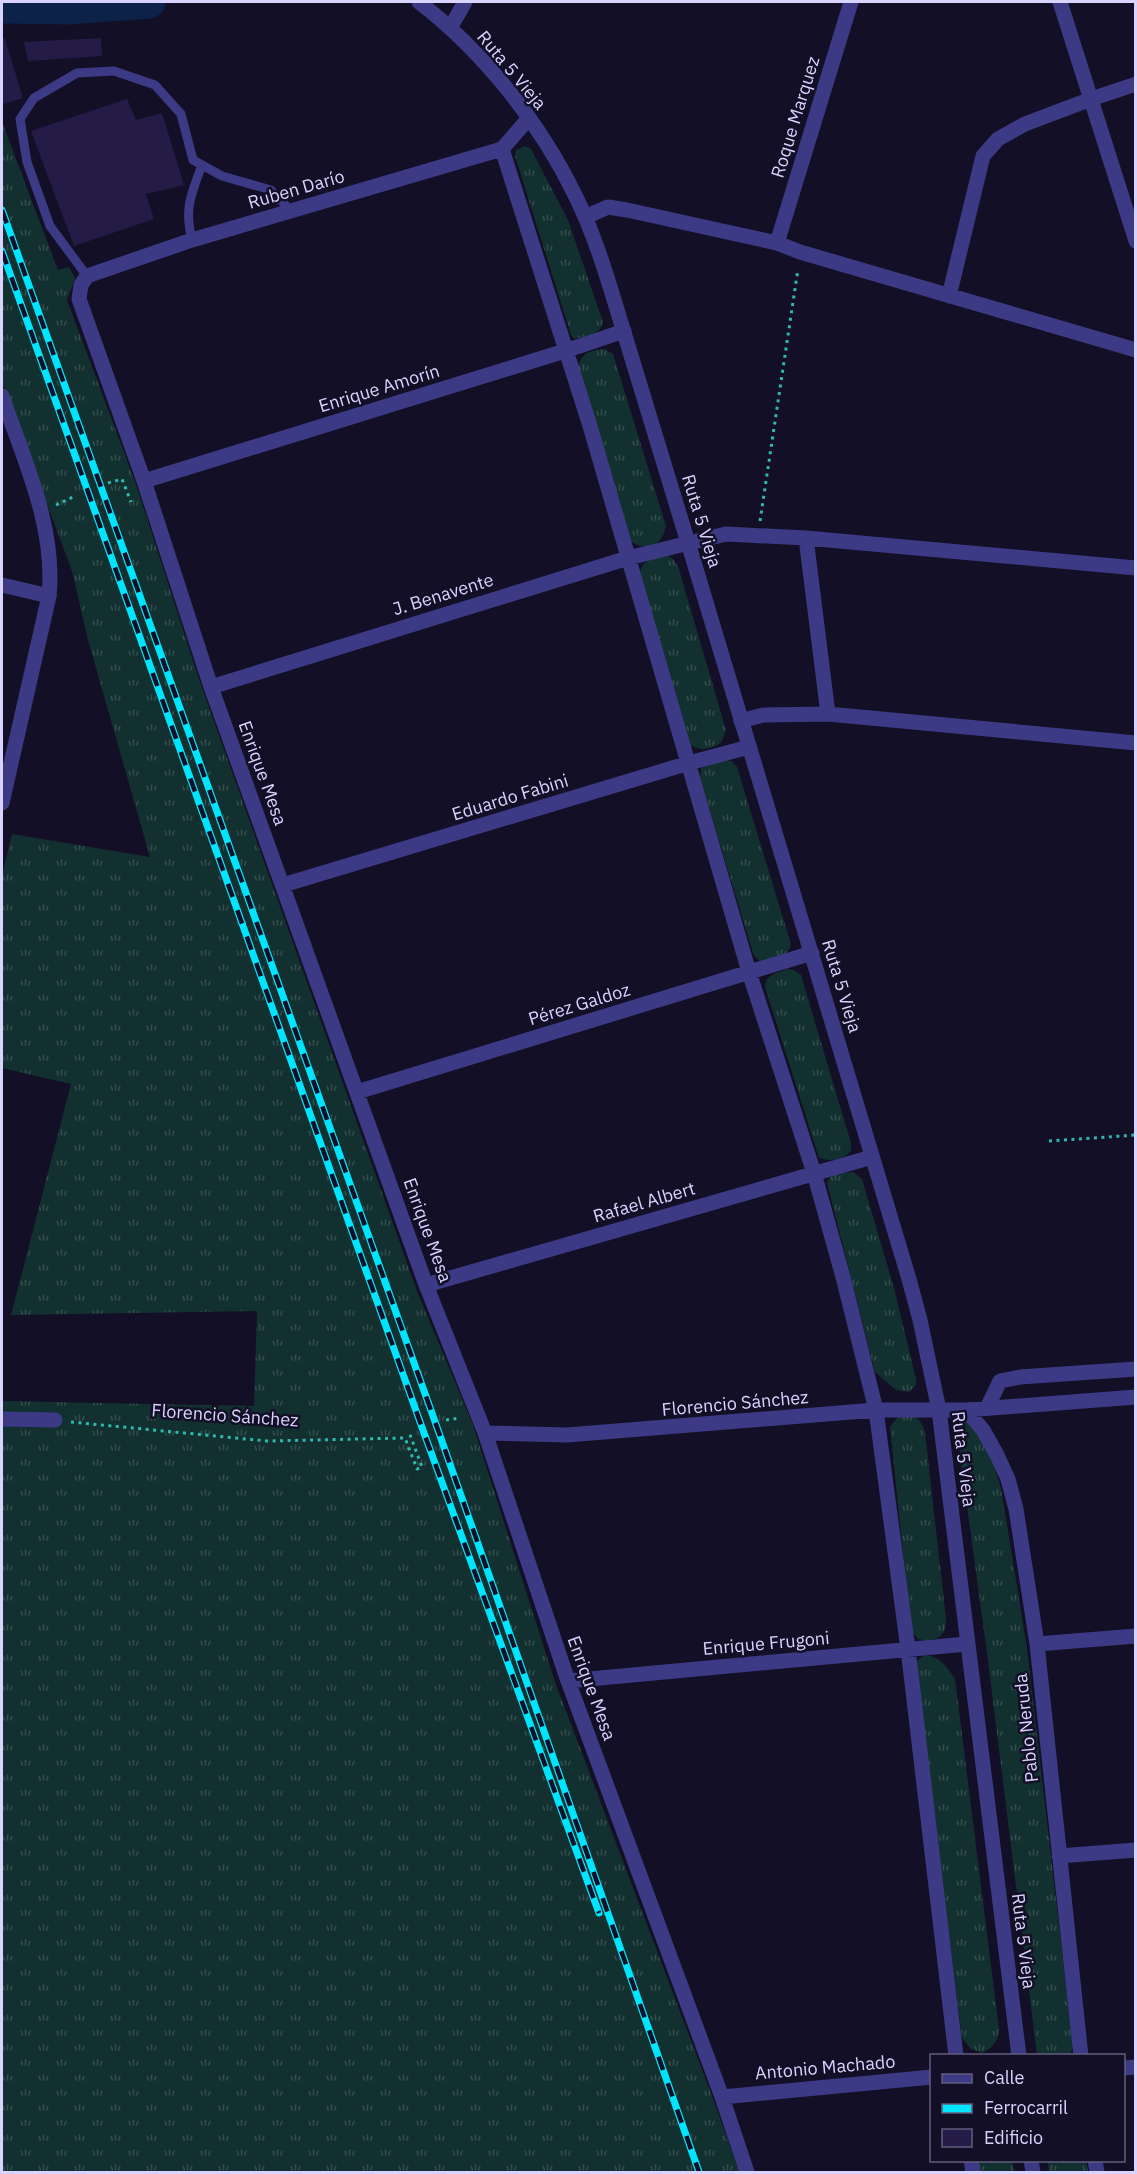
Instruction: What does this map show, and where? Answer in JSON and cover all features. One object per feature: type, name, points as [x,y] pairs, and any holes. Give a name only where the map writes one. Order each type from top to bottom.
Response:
[{"type":"street","points":[[450,28],[465,2]]},
{"type":"street","name":"Roque Marquez","points":[[777,243],[851,2]]},
{"type":"street","points":[[1060,2],[1136,240]]},
{"type":"street","name":"Ruta 5 Vieja","points":[[428,4],[509,91],[529,118],[563,172],[585,217],[604,266],[812,953],[920,1320],[939,1410],[1019,2054]]},
{"type":"street","points":[[949,296],[983,156],[998,139],[1025,124],[1136,84]]},
{"type":"street","points":[[529,118],[502,149],[590,426],[749,972],[814,1173],[876,1410],[908,1649],[956,2054]]},
{"type":"street","name":"Ruben Darío","points":[[87,276],[192,240],[502,149]]},
{"type":"street","points":[[585,217],[608,207],[777,243],[800,252],[1136,350]]},
{"type":"street","name":"Enrique Mesa","points":[[87,276],[81,285],[79,298],[144,481],[211,687],[426,1285],[485,1433],[568,1681],[722,2097],[747,2172]]},
{"type":"street","name":"Enrique Amorín","points":[[144,481],[624,331]]},
{"type":"street","points":[[2,396],[38,500],[49,552],[51,574],[49,596],[2,803]]},
{"type":"street","name":"J. Benavente","points":[[211,687],[628,558],[726,534],[758,534],[1136,568]]},
{"type":"street","points":[[806,538],[828,714]]},
{"type":"street","points":[[2,585],[49,596]]},
{"type":"street","points":[[741,721],[763,715],[828,714],[1136,743]]},
{"type":"street","name":"Eduardo Fabini","points":[[283,885],[749,747]]},
{"type":"street","name":"Pérez Galdoz","points":[[357,1092],[812,953]]},
{"type":"street","name":"Rafael Albert","points":[[426,1285],[872,1157]]},
{"type":"street","points":[[987,1408],[1000,1381],[1020,1377],[1136,1369]]},
{"type":"street","name":"Florencio Sánchez","points":[[485,1433],[567,1435],[876,1410],[966,1410],[1136,1397]]},
{"type":"street","name":"Pablo Neruda","points":[[966,1410],[998,1455],[1008,1479],[1016,1509],[1037,1644],[1082,2054]]},
{"type":"street","points":[[2,1419],[55,1420]]},
{"type":"street","points":[[1037,1644],[1136,1636]]},
{"type":"street","name":"Enrique Frugoni","points":[[568,1681],[967,1644]]},
{"type":"street","points":[[1059,1856],[1136,1850]]},
{"type":"street","name":"Antonio Machado","points":[[722,2097],[930,2077]]},
{"type":"lane","points":[[87,276],[50,226],[27,162],[20,119],[34,98],[77,73],[114,70],[155,85],[181,114],[193,159],[222,176],[271,190],[291,210]]},
{"type":"lane","points":[[192,240],[187,219],[192,191],[202,165]]},
{"type":"path","points":[[758,534],[800,252]]},
{"type":"path","points":[[1049,1141],[1136,1135]]},
{"type":"path","name":"Florencio Sánchez","points":[[55,1420],[267,1441],[405,1438],[417,1469],[422,1467],[409,1432]]},
{"type":"green space","points":[[2,122],[58,270],[69,267],[75,278],[67,300],[136,484],[199,679],[417,1291],[473,1425],[555,1682],[739,2172],[2,2172],[2,1401],[254,1406],[257,1311],[11,1315],[71,1084],[2,1068],[2,876],[12,834],[150,857],[88,640],[72,571],[2,383]]},
{"type":"green space","points":[[525,146],[531,149],[568,220],[603,322],[599,330],[588,336],[574,339],[571,335],[515,156],[516,150]]},
{"type":"green space","points":[[605,349],[613,354],[666,526],[657,543],[647,547],[629,540],[578,370],[583,356],[595,350]]},
{"type":"green space","points":[[665,555],[672,558],[678,566],[726,730],[721,743],[709,748],[701,749],[689,745],[640,577],[644,564],[651,559]]},
{"type":"green space","points":[[723,760],[732,761],[737,767],[791,944],[784,955],[761,962],[754,956],[700,778],[701,768]]},
{"type":"green space","points":[[787,969],[794,970],[801,975],[851,1143],[851,1151],[837,1159],[819,1158],[765,987],[767,979]]},
{"type":"green space","points":[[853,1172],[862,1179],[894,1288],[916,1379],[916,1385],[909,1392],[896,1390],[875,1372],[827,1183],[830,1177]]},
{"type":"green space","points":[[907,1414],[919,1420],[925,1432],[946,1619],[942,1634],[930,1640],[918,1639],[911,1630],[890,1427],[897,1418]]},
{"type":"green space","points":[[959,1421],[966,1421],[973,1428],[991,1457],[1001,1488],[1027,1648],[1073,2047],[1070,2054],[1037,2054],[956,1425]]},
{"type":"green space","points":[[925,1655],[939,1660],[955,1679],[999,2029],[994,2044],[982,2053],[971,2049],[962,2038],[915,1664]]},
{"type":"green space","points":[[976,2162],[1013,2162],[1014,2172],[978,2172]]},
{"type":"green space","points":[[1048,2162],[1086,2162],[1088,2172],[1049,2172]]},
{"type":"building","points":[[101,38],[102,56],[28,61],[24,42]]},
{"type":"building","points":[[2,39],[5,39],[23,98],[4,104],[2,95]]},
{"type":"building","points":[[127,99],[136,120],[162,113],[184,185],[146,194],[154,219],[74,246],[31,131]]},
{"type":"waterway","points":[[2,7],[67,8],[149,2]]},
{"type":"railway","points":[[2,210],[438,1430],[699,2172]]},
{"type":"railway","points":[[2,251],[424,1433],[599,1913]]}]
